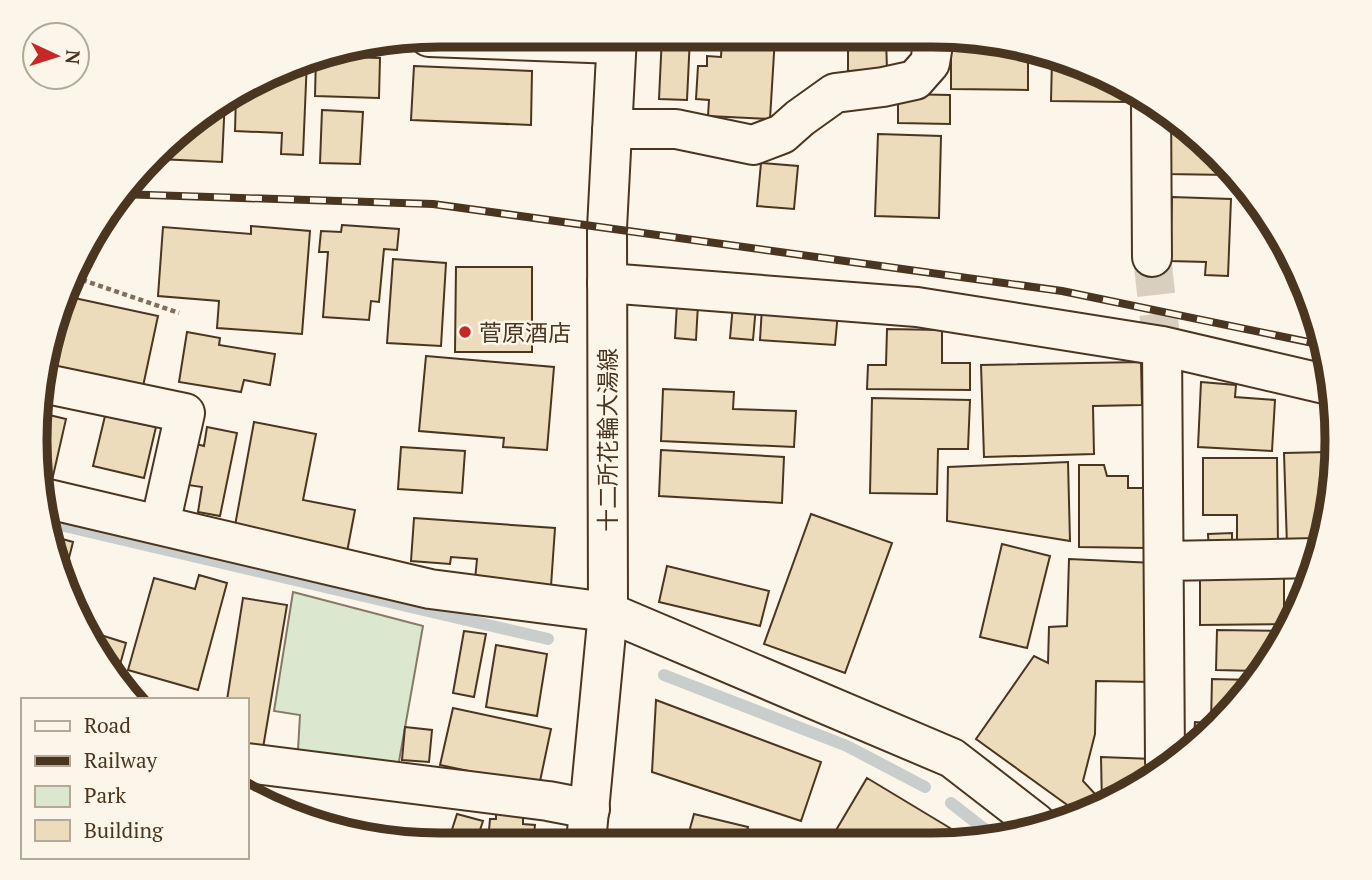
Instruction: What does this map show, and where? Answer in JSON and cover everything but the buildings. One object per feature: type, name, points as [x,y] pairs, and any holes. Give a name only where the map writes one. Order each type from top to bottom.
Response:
[{"type":"street","name":"十二所花輪大湯線","points":[[588,826],[608,612],[607,283],[617,47]]},
{"type":"street","points":[[612,131],[676,129],[753,145],[782,134],[835,93],[915,80],[930,63],[933,47]]},
{"type":"street","points":[[1151,114],[1152,257]]},
{"type":"street","points":[[607,283],[917,307],[1162,346],[1320,383]]},
{"type":"street","points":[[1162,346],[1165,756]]},
{"type":"street","points":[[52,385],[185,413],[160,525]]},
{"type":"street","points":[[52,500],[430,589],[608,612],[953,758],[1031,820]]},
{"type":"street","points":[[1164,561],[1306,558]]},
{"type":"street","points":[[248,763],[548,801],[588,826]]},
{"type":"path","points":[[82,280],[179,313]]},
{"type":"green space","points":[[293,592],[423,626],[398,767],[298,750],[300,715],[274,711]]},
{"type":"waterway","points":[[57,524],[548,639]]},
{"type":"waterway","points":[[664,675],[847,746],[925,787]]},
{"type":"waterway","points":[[951,803],[984,829]]},
{"type":"tunnel","points":[[1152,257],[1162,346]]},
{"type":"railway","points":[[134,194],[433,204],[1062,291],[1312,343]]},
{"type":"place","name":"菅原酒店","points":[[465,332]]}]
